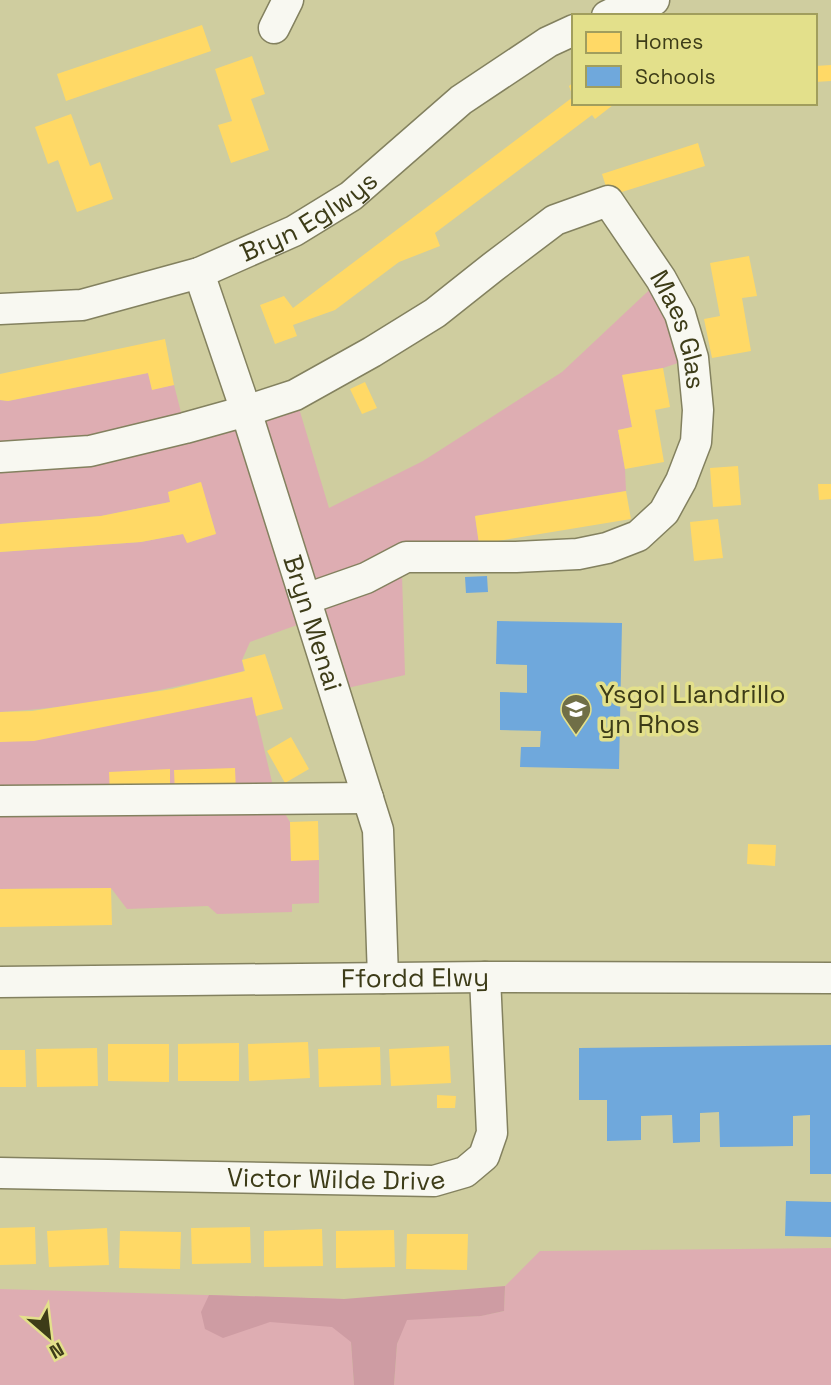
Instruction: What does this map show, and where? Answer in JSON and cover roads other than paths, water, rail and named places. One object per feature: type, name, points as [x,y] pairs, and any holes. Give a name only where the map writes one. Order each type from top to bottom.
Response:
[{"type":"street","points":[[274,28],[288,0]]},
{"type":"street","points":[[611,14],[654,0]]},
{"type":"street","name":"Bryn Eglwys","points":[[0,309],[82,305],[199,274],[294,230],[351,196],[461,100],[548,42],[572,31]]},
{"type":"street","name":"Maes Glas","points":[[246,411],[295,395],[372,352],[435,313],[555,220],[608,201],[661,279],[680,314],[693,358],[698,410],[696,442],[681,481],[664,512],[638,536],[607,548],[578,554],[406,557],[366,578],[306,599]]},
{"type":"street","name":"Bryn Menai","points":[[199,274],[246,411],[378,830],[383,978]]},
{"type":"street","points":[[0,457],[90,451],[246,411]]},
{"type":"street","points":[[0,801],[368,798]]},
{"type":"street","name":"Ffordd Elwy","points":[[0,982],[485,977],[831,978]]},
{"type":"street","name":"Victor Wilde Drive","points":[[0,1173],[435,1181],[465,1172],[484,1156],[492,1133],[485,977]]},
{"type":"place","name":"Ysgol Llandrillo yn Rhos","points":[[576,736]]}]
